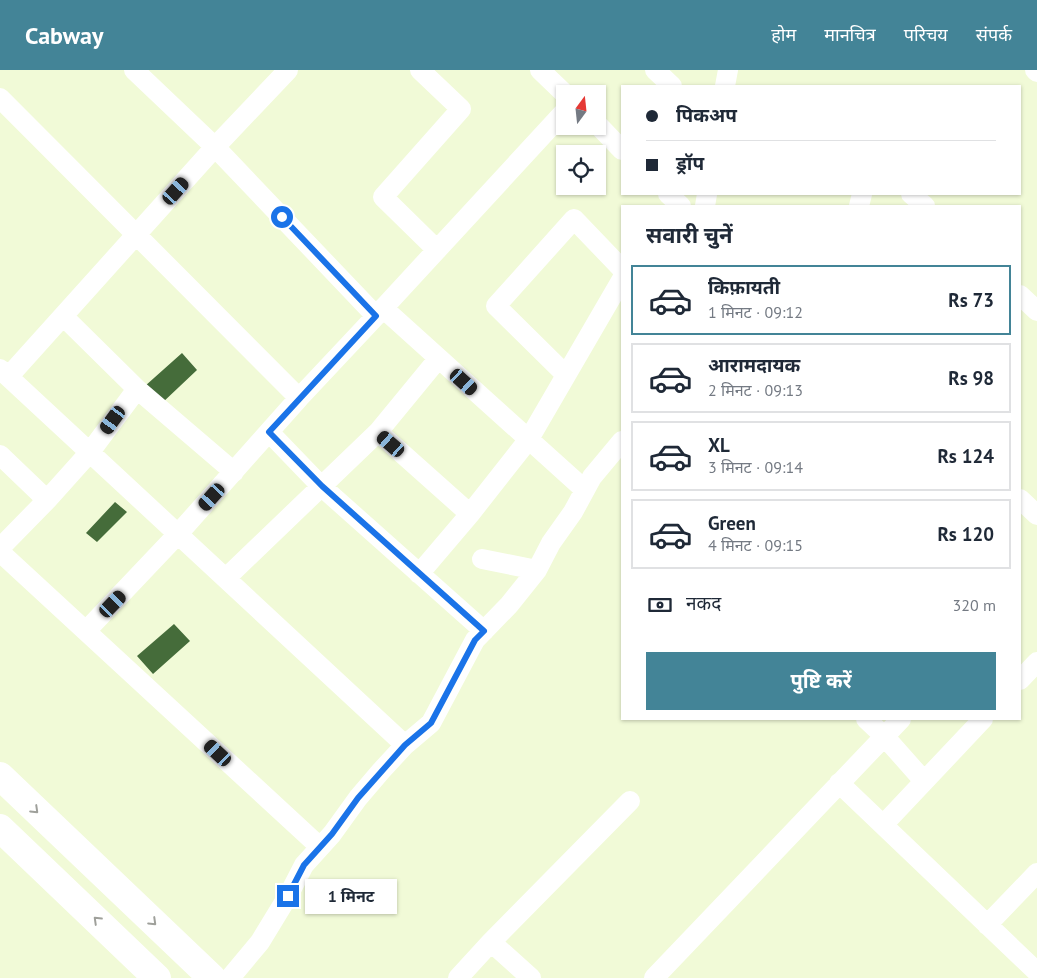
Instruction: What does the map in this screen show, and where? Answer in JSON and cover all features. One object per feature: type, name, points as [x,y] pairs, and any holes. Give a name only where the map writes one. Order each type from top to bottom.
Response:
[{"type":"street","points":[[134,70],[215,147],[379,312],[438,358],[585,490]]},
{"type":"street","points":[[288,70],[215,147],[63,316],[4,372],[405,745]]},
{"type":"street","points":[[420,70],[461,109],[383,197],[437,250]]},
{"type":"street","points":[[540,70],[556,85]]},
{"type":"street","points":[[655,70],[671,85]]},
{"type":"street","points":[[725,85],[728,70]]},
{"type":"street","points":[[0,98],[299,398]]},
{"type":"street","points":[[86,632],[178,534],[299,398],[556,120]]},
{"type":"street","points":[[606,133],[621,149]]},
{"type":"street","points":[[669,195],[680,205]]},
{"type":"street","points":[[912,195],[924,205]]},
{"type":"street","points":[[566,375],[496,306],[574,219],[621,268]]},
{"type":"street","points":[[419,574],[470,514],[529,439],[621,281]]},
{"type":"street","points":[[1021,296],[1037,310]]},
{"type":"street","points":[[63,316],[136,389],[234,472]]},
{"type":"street","points":[[226,578],[378,432],[438,358]]},
{"type":"street","points":[[0,548],[90,452],[136,389]]},
{"type":"street","points":[[269,432],[322,486],[484,631]]},
{"type":"street","points":[[378,432],[470,514]]},
{"type":"street","points":[[230,978],[260,942],[304,865],[332,834],[364,791],[405,745],[431,723],[475,640],[509,605],[537,570],[551,543],[573,512],[592,477],[621,442]]},
{"type":"street","points":[[0,455],[47,500]]},
{"type":"street","points":[[1021,499],[1037,514]]},
{"type":"street","points":[[0,552],[320,848]]},
{"type":"street","points":[[482,559],[537,570]]},
{"type":"street","points":[[1021,679],[1037,662]]},
{"type":"street","points":[[867,720],[924,781]]},
{"type":"street","points":[[654,978],[900,720]]},
{"type":"street","points":[[883,825],[983,720]]},
{"type":"street","points":[[0,776],[212,978]]},
{"type":"street","points":[[839,783],[1037,972]]},
{"type":"street","points":[[458,978],[630,801]]},
{"type":"street","points":[[0,828],[157,978]]},
{"type":"street","points":[[987,925],[1037,874]]},
{"type":"street","points":[[491,942],[531,978]]},
{"type":"building","points":[[182,353],[197,370],[161,404],[145,386]]},
{"type":"building","points":[[115,502],[127,512],[97,542],[86,533]]},
{"type":"building","points":[[174,624],[190,641],[153,674],[137,656]]},
{"type":"route","points":[[282,217],[376,316],[269,432],[322,486],[484,631],[475,640],[431,723],[405,745],[358,798],[332,834],[304,865],[288,896]]}]
